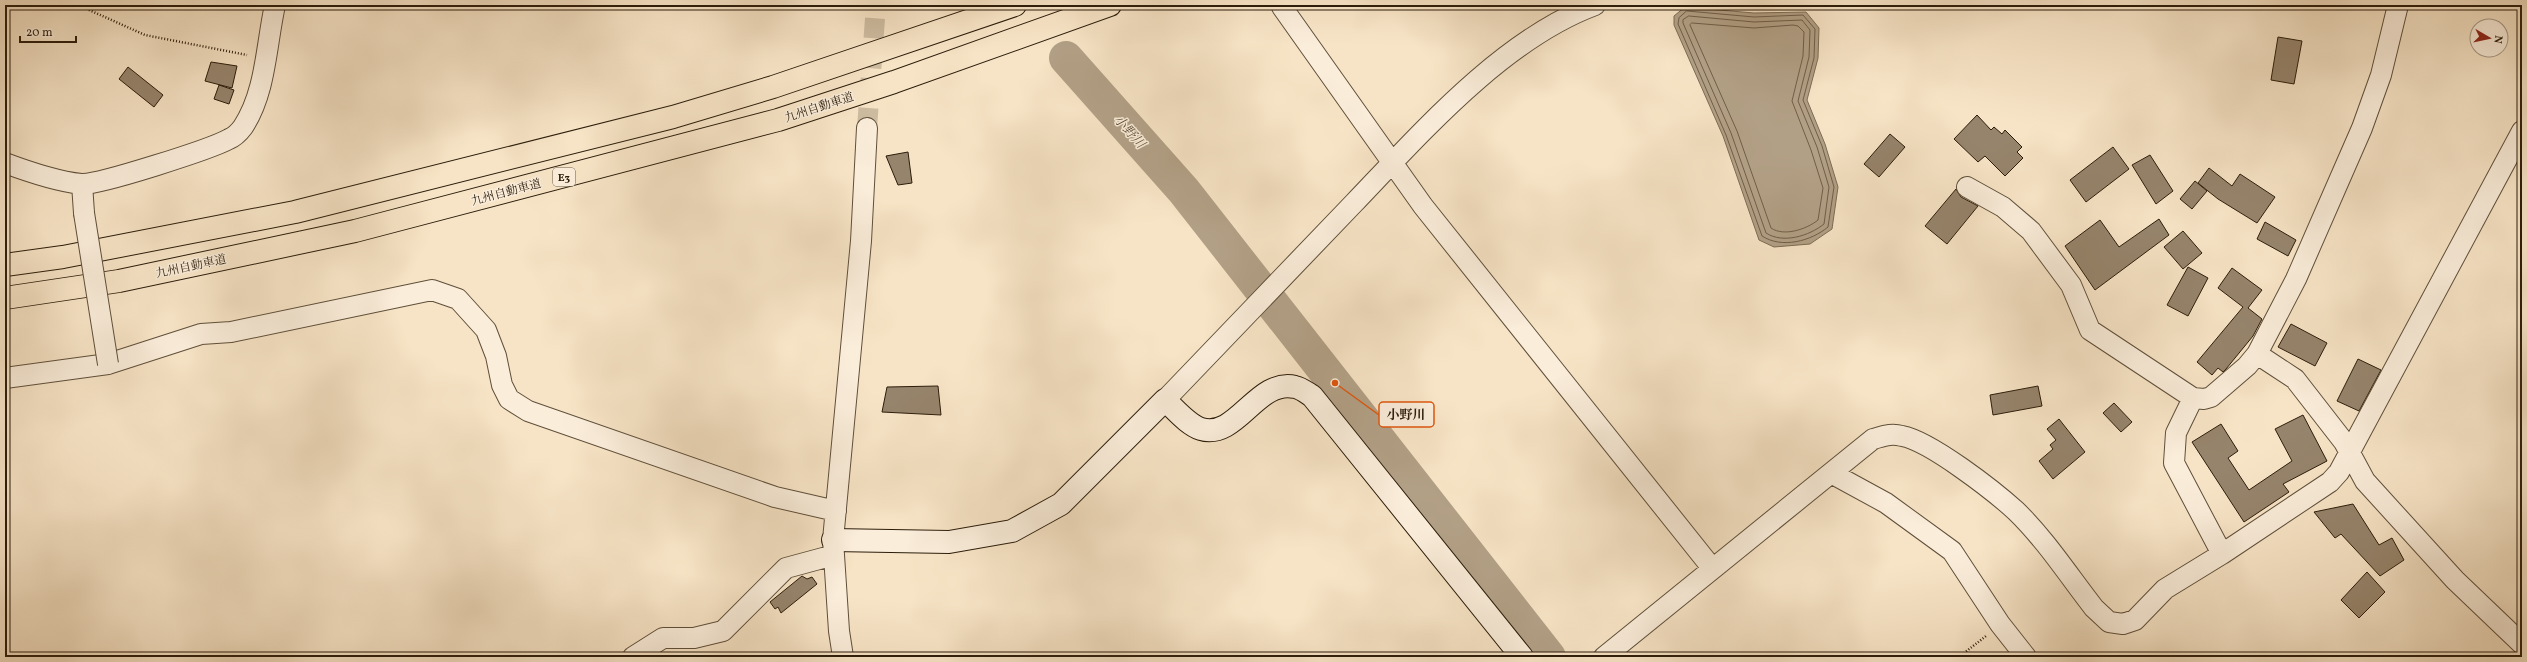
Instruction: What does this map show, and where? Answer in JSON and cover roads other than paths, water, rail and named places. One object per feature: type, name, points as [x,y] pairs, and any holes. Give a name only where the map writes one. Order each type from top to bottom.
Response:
[{"type":"highway","points":[[5,265],[62,257],[295,212],[665,119],[773,87],[1014,5]]},
{"type":"highway","name":"九州自動車道","points":[[5,298],[119,281],[355,231],[778,120],[894,82],[1110,5]]},
{"type":"street","points":[[5,163],[33,173],[82,184],[101,181],[198,152],[230,139],[242,129],[257,103],[275,5]]},
{"type":"street","points":[[633,657],[663,638],[694,638],[723,631],[786,568],[834,548],[949,542],[1012,531],[1061,504],[1165,400],[1392,164],[1483,74],[1533,36],[1595,5]]},
{"type":"street","points":[[1967,187],[2002,207],[2031,231],[2071,285],[2090,330],[2193,398],[2204,399],[2211,397],[2248,366],[2257,354],[2296,279],[2362,128],[2381,75],[2398,5]]},
{"type":"street","points":[[1282,7],[1423,206],[1712,568]]},
{"type":"street","points":[[843,657],[839,632],[834,548],[836,511],[861,242],[867,128]]},
{"type":"street","points":[[1604,657],[1873,439],[1888,434],[1903,436],[1922,442],[1945,456],[2016,511],[2094,608],[2109,622],[2123,624],[2135,620],[2165,589],[2222,554],[2330,482],[2339,472],[2522,131]]},
{"type":"street","points":[[82,184],[84,213],[108,364]]},
{"type":"street","points":[[5,378],[108,364],[201,334],[231,332],[432,290],[458,299],[486,330],[496,356],[502,386],[508,399],[528,411],[775,498],[836,511]]},
{"type":"street","points":[[2257,354],[2295,379],[2344,442],[2349,455],[2365,481],[2455,580],[2522,644]]},
{"type":"street","points":[[1165,400],[1190,422],[1201,429],[1212,430],[1227,425],[1270,390],[1281,386],[1296,387],[1312,396],[1522,657]]},
{"type":"street","points":[[2193,398],[2176,433],[2174,463],[2222,554]]},
{"type":"street","points":[[1831,473],[1886,503],[1952,551],[2000,624],[2026,657]]},
{"type":"street","points":[[2514,657],[2522,651]]},
{"type":"water","points":[[1685,7],[1754,13],[1806,12],[1819,28],[1818,58],[1807,100],[1825,144],[1838,187],[1832,229],[1810,244],[1774,247],[1759,240],[1723,136],[1674,25],[1674,16]]},
{"type":"waterway","name":"小野川","points":[[1066,58],[1184,191],[1549,657]]},
{"type":"tunnel","points":[[867,128],[876,5]]},
{"type":"place","name":"小野川","points":[[1335,383]]}]
